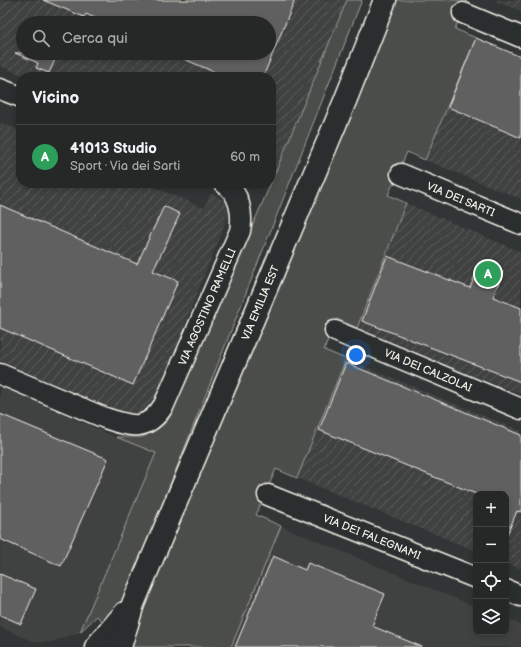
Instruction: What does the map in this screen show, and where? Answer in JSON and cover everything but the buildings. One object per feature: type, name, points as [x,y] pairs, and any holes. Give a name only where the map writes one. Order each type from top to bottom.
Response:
[{"type":"main road","name":"VIA EMILIA EST","points":[[120,647],[133,604],[345,101],[385,0]]},
{"type":"main road","name":"VIA EMILIA EST","points":[[96,647],[133,604]]},
{"type":"street","points":[[463,13],[521,37]]},
{"type":"street","points":[[0,89],[16,95]]},
{"type":"street","name":"VIA DEI SARTI","points":[[401,174],[521,224]]},
{"type":"street","name":"VIA AGOSTINO RAMELLI","points":[[0,374],[105,418],[131,425],[143,424],[158,416],[164,406],[240,231],[242,221],[239,202],[229,188]]},
{"type":"street","name":"VIA DEI CALZOLAI","points":[[334,331],[521,408]]},
{"type":"street","name":"VIA DEI FALEGNAMI","points":[[268,495],[473,577]]},
{"type":"street","points":[[509,591],[521,596]]},
{"type":"shaded area","points":[[0,0],[347,0],[276,171],[276,72],[16,73],[0,66]]},
{"type":"shaded area","points":[[347,0],[362,0],[126,596],[108,627],[97,616],[80,632],[156,453],[116,437],[143,437],[159,428],[168,420],[269,188],[276,188],[276,171]]},
{"type":"shaded area","points":[[391,0],[467,0],[455,29],[476,38],[425,160],[407,152],[388,195],[406,203],[357,328],[337,319],[324,350],[346,359],[297,478],[276,469],[256,515],[281,526],[231,647],[128,647]]},
{"type":"shaded area","points":[[493,0],[521,0],[521,11]]},
{"type":"shaded area","points":[[476,38],[521,57],[521,199],[425,160]]},
{"type":"shaded area","points":[[0,122],[16,129],[16,188],[156,188],[204,208],[211,193],[229,203],[229,213],[152,408],[137,414],[124,413],[0,361]]},
{"type":"shaded area","points":[[406,203],[521,252],[521,394],[432,360],[357,328]]},
{"type":"shaded area","points":[[346,359],[521,431],[521,569],[509,564],[509,491],[473,491],[473,550],[297,478]]},
{"type":"shaded area","points":[[0,387],[116,437],[156,452],[80,632],[52,642],[34,642],[0,627]]},
{"type":"shaded area","points":[[281,526],[473,606],[473,635],[509,635],[509,620],[521,625],[521,647],[231,647]]},
{"type":"place","name":"41013 Studio","points":[[488,274]]}]
